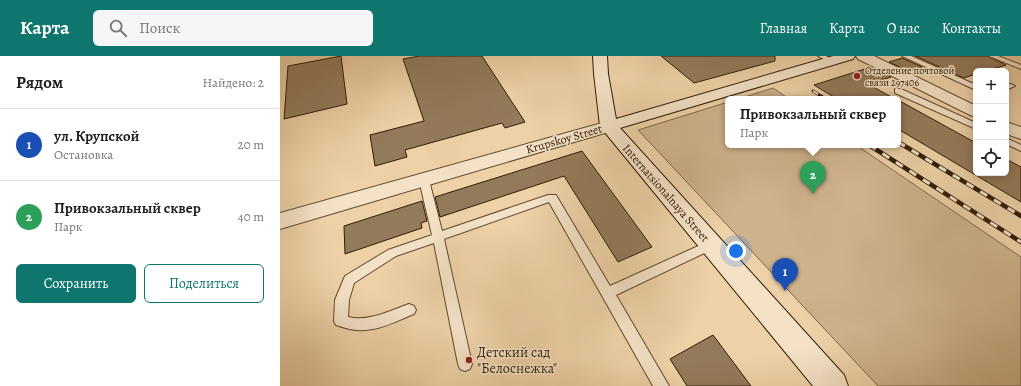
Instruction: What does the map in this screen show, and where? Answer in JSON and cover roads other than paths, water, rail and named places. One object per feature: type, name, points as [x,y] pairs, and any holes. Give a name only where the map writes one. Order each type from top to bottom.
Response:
[{"type":"street","points":[[600,56],[609,126]]},
{"type":"street","name":"Krupskoy Street","points":[[280,221],[609,126],[826,59],[848,56]]},
{"type":"street","points":[[863,56],[973,111]]},
{"type":"street","name":"Internatsionalnaya Street","points":[[609,126],[833,386]]},
{"type":"street","points":[[1009,128],[1021,134]]},
{"type":"lane","points":[[905,56],[973,87]]},
{"type":"lane","points":[[992,56],[1020,67]]},
{"type":"lane","points":[[898,91],[973,125]]},
{"type":"lane","points":[[1009,142],[1021,148]]},
{"type":"lane","points":[[424,180],[438,236],[465,364]]},
{"type":"lane","points":[[409,310],[374,323],[351,326],[341,321],[342,300],[349,280],[392,252],[552,197],[661,386]]},
{"type":"lane","points":[[608,293],[711,245]]},
{"type":"railway","points":[[813,91],[821,96]]},
{"type":"railway","points":[[901,144],[1021,216]]},
{"type":"railway","points":[[874,148],[1021,242]]},
{"type":"place","name":"Отделение почтовой связи 297406","points":[[857,76]]},
{"type":"place","name":"Привокзальный сквер","points":[[813,194]]},
{"type":"place","name":"ул. Крупской","points":[[785,291]]},
{"type":"place","name":"Детский сад \"Белоснежка\"","points":[[469,360]]}]
